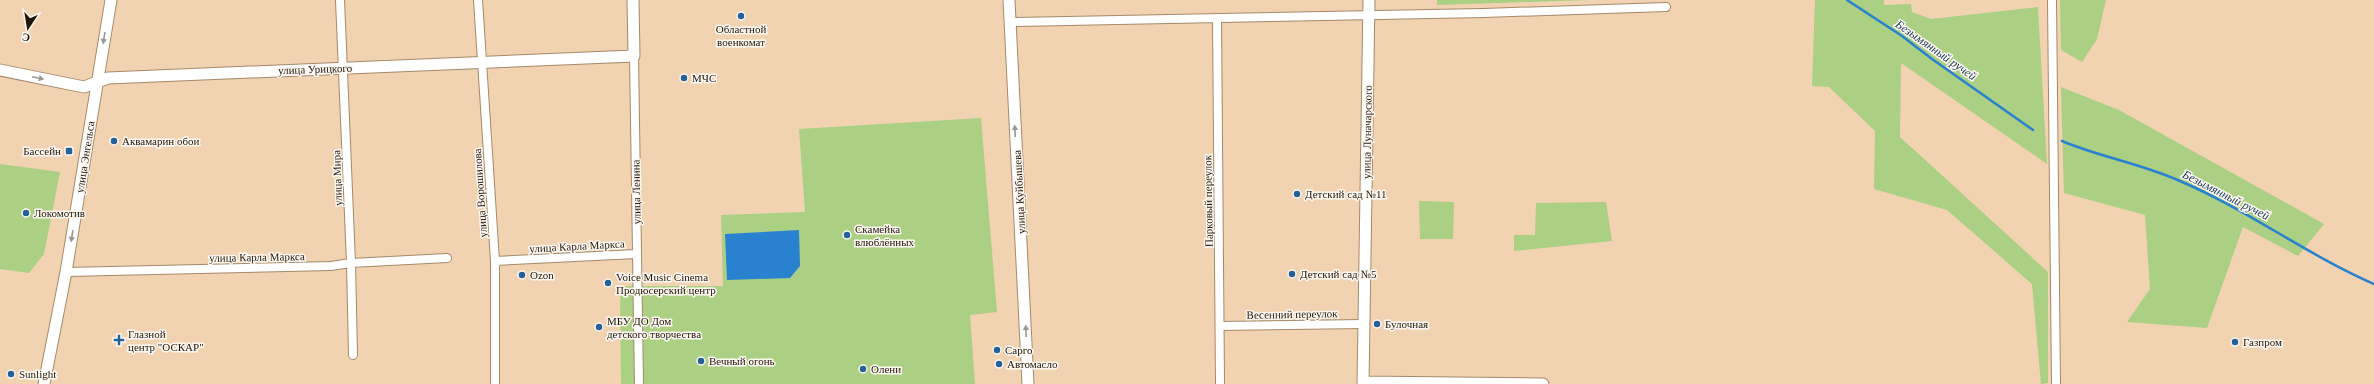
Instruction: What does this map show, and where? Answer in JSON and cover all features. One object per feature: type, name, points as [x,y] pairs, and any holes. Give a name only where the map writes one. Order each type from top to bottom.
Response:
[{"type":"street","name":"улица Энгельса","points":[[44,384],[66,272],[111,0]]},
{"type":"street","name":"улица Мира","points":[[340,0],[351,263],[353,355]]},
{"type":"street","name":"улица Ворошилова","points":[[478,0],[495,261],[496,384]]},
{"type":"street","name":"улица Ленина","points":[[633,0],[639,384]]},
{"type":"street","name":"улица Куйбышева","points":[[1009,0],[1028,384]]},
{"type":"street","name":"улица Луначарского","points":[[1363,383],[1369,0]]},
{"type":"street","points":[[2052,0],[2056,384]]},
{"type":"street","points":[[1010,22],[1369,16],[1666,8]]},
{"type":"street","name":"Парковый переулок","points":[[1217,18],[1220,384]]},
{"type":"street","name":"улица Урицкого","points":[[0,70],[84,87],[108,78],[634,56]]},
{"type":"street","name":"улица Карла Маркса","points":[[495,261],[636,254]]},
{"type":"street","name":"улица Карла Маркса","points":[[66,272],[331,266],[351,263],[447,258]]},
{"type":"street","name":"Весенний переулок","points":[[1220,326],[1364,324]]},
{"type":"street","points":[[1363,383],[1543,384]]},
{"type":"green space","points":[[1437,0],[1589,0],[1437,5]]},
{"type":"green space","points":[[1815,0],[1884,0],[1884,5],[1911,4],[1912,12],[1931,19],[2038,7],[2047,164],[1901,63],[1900,137],[2048,272],[2048,383],[2041,384],[2032,284],[1947,210],[1874,189],[1875,131],[1829,87],[1812,86]]},
{"type":"green space","points":[[2060,0],[2106,0],[2097,39],[2082,62],[2061,50]]},
{"type":"green space","points":[[2061,87],[2119,110],[2324,224],[2298,256],[2243,227],[2207,328],[2127,322],[2150,289],[2145,215],[2064,193]]},
{"type":"green space","points":[[981,118],[997,312],[970,315],[975,384],[621,384],[620,286],[723,286],[721,215],[805,212],[799,129]]},
{"type":"green space","name":"Локомотив","points":[[0,164],[60,172],[44,254],[29,273],[0,269]]},
{"type":"green space","points":[[1419,201],[1454,202],[1453,239],[1420,239]]},
{"type":"green space","points":[[1606,202],[1612,241],[1514,251],[1514,235],[1535,235],[1536,203]]},
{"type":"water","points":[[799,230],[800,266],[790,278],[727,280],[725,234]]},
{"type":"waterway","name":"Безымянный ручей","points":[[1847,0],[1902,36],[2033,130]]},
{"type":"waterway","name":"Безымянный ручей","points":[[2062,141],[2180,181],[2230,205],[2325,260],[2374,284]]},
{"type":"place","name":"Областной военкомат","points":[[741,16]]},
{"type":"place","name":"МЧС","points":[[684,78]]},
{"type":"place","name":"Аквамарин обои","points":[[114,141]]},
{"type":"place","name":"Бассейн","points":[[69,151]]},
{"type":"place","name":"Детский сад №11","points":[[1297,194]]},
{"type":"place","name":"Локомотив","points":[[26,213]]},
{"type":"place","name":"Скамейка влюблённых","points":[[847,235]]},
{"type":"place","name":"Детский сад №5","points":[[1292,274]]},
{"type":"place","name":"Ozon","points":[[522,275]]},
{"type":"place","name":"Voice Music Cinema Продюсерский центр","points":[[608,283]]},
{"type":"place","name":"Булочная","points":[[1377,324]]},
{"type":"place","name":"МБУ ДО Дом детского творчества","points":[[599,327]]},
{"type":"place","name":"Глазной центр \"ОСКАР\"","points":[[119,340]]},
{"type":"place","name":"Газпром","points":[[2235,342]]},
{"type":"place","name":"Сарго","points":[[997,350]]},
{"type":"place","name":"Вечный огонь","points":[[701,361]]},
{"type":"place","name":"Автомасло","points":[[999,364]]},
{"type":"place","name":"Олени","points":[[863,369]]},
{"type":"place","name":"Sunlight","points":[[11,374]]}]
